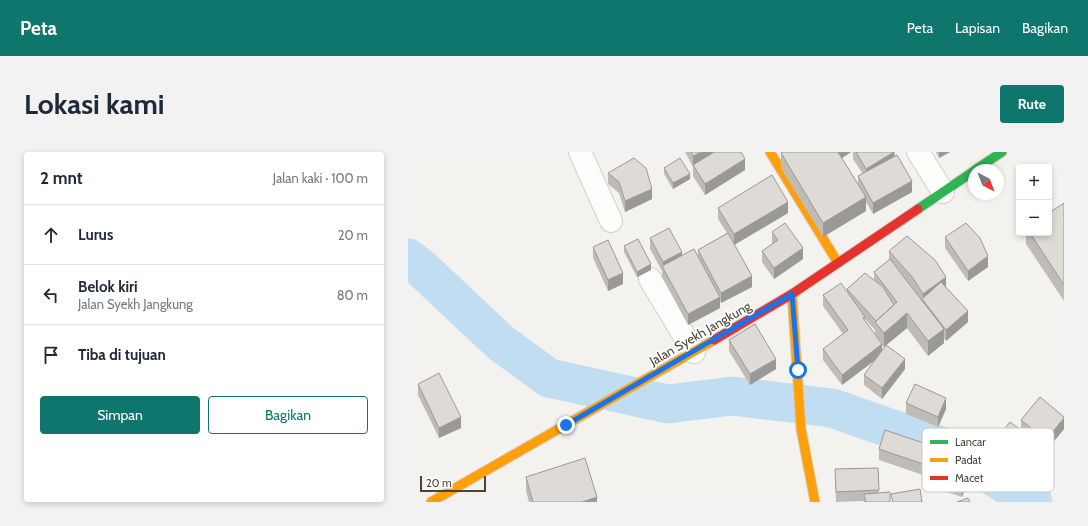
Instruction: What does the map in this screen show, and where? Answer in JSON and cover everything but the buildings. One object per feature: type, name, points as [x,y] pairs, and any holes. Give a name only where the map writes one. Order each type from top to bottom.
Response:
[{"type":"main road","points":[[770,152],[838,263]]},
{"type":"main road","name":"Jalan Syekh Jangkung","points":[[984,164],[1002,152]]},
{"type":"main road","name":"Jalan Syekh Jangkung","points":[[438,500],[792,294],[968,175]]},
{"type":"main road","points":[[792,294],[801,429],[815,502]]},
{"type":"street","points":[[580,152],[611,221]]},
{"type":"street","points":[[918,152],[943,192]]},
{"type":"street","points":[[650,279],[694,352]]},
{"type":"waterway","points":[[408,258],[420,267],[501,343],[549,378],[668,404],[732,396],[832,408],[922,440]]},
{"type":"waterway","points":[[1017,492],[1033,502]]},
{"type":"traffic: fast","points":[[984,164],[1002,152]]},
{"type":"traffic: fast","points":[[918,209],[968,175]]},
{"type":"traffic: slow","points":[[770,152],[838,263]]},
{"type":"traffic: slow","points":[[792,294],[801,429],[815,502]]},
{"type":"traffic: slow","points":[[431,502],[714,340]]},
{"type":"traffic: jam","points":[[714,340],[792,294],[918,209]]},
{"type":"route","points":[[566,425],[660,372],[792,294],[798,370]]}]
